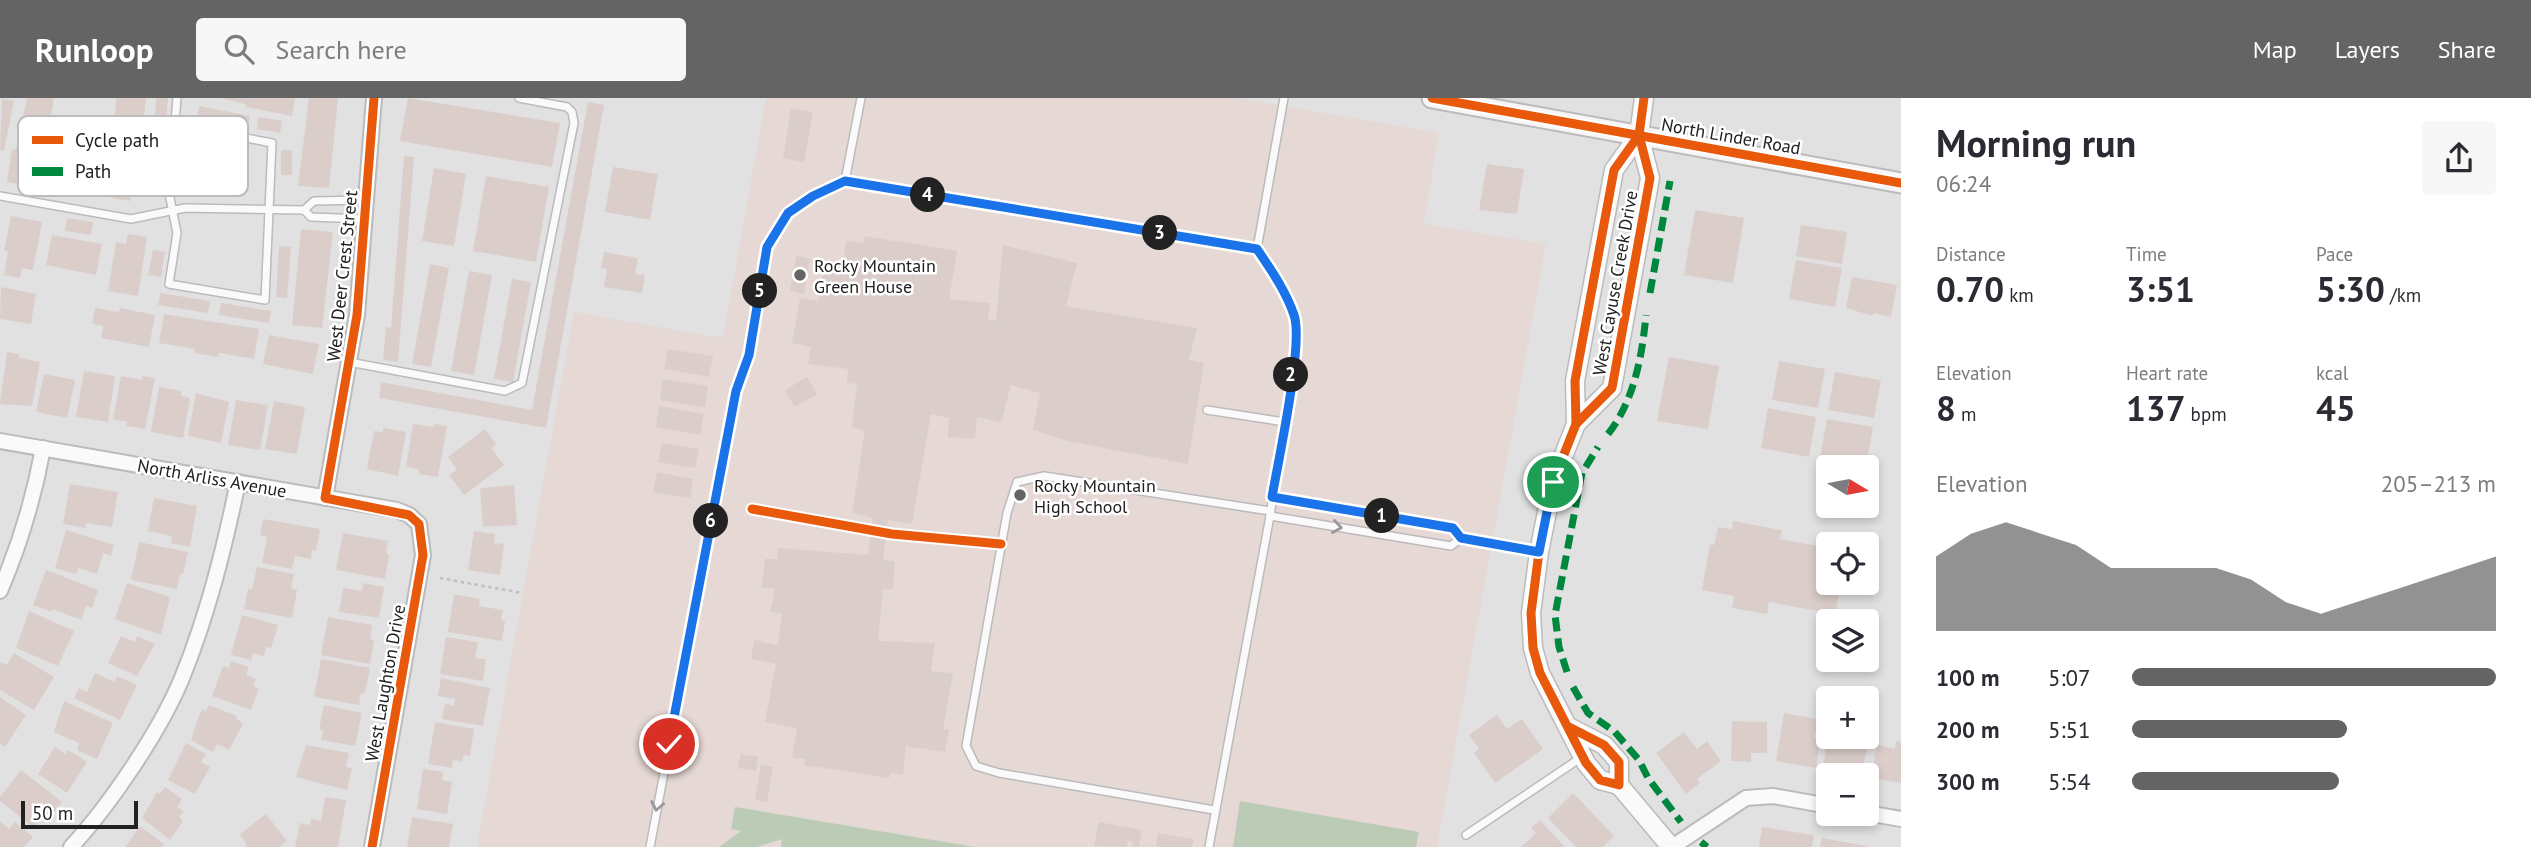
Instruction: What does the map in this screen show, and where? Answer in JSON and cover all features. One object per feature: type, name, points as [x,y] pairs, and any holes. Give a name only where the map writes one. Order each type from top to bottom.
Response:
[{"type":"main road","name":"North Linder Road","points":[[1432,98],[1901,183]]},
{"type":"street","name":"West Deer Crest Street","points":[[325,498],[357,315],[374,98]]},
{"type":"street","name":"West Cayuse Creek Drive","points":[[1576,424],[1612,388],[1650,178],[1639,135],[1644,98]]},
{"type":"street","name":"West Cayuse Creek Drive","points":[[1639,135],[1614,170],[1575,381],[1576,424],[1553,482],[1539,552],[1531,613],[1532,648],[1540,673],[1582,756],[1600,780],[1619,785],[1672,847]]},
{"type":"street","name":"North Arliss Avenue","points":[[0,441],[397,510],[409,515],[419,524]]},
{"type":"street","points":[[0,591],[18,551],[34,500],[43,448]]},
{"type":"street","points":[[71,847],[88,829],[141,753],[181,680],[219,569],[238,482]]},
{"type":"street","name":"West Laughton Drive","points":[[372,847],[423,555],[419,524]]},
{"type":"street","name":"West Cayuse Creek Drive","points":[[1569,727],[1604,745],[1619,762],[1619,785]]},
{"type":"street","points":[[1672,847],[1746,798],[1773,796],[1816,804]]},
{"type":"street","points":[[1879,815],[1901,819]]},
{"type":"lane","points":[[175,116],[177,98]]},
{"type":"lane","points":[[349,362],[505,391],[522,383],[574,123],[572,112],[567,107],[519,98]]},
{"type":"lane","points":[[845,181],[861,98]]},
{"type":"lane","points":[[1209,847],[1270,514],[1296,347],[1295,317],[1277,279],[1257,249],[1284,98]]},
{"type":"lane","points":[[170,196],[177,233],[169,284],[265,300],[272,143],[248,138]]},
{"type":"lane","points":[[650,847],[736,391],[749,355],[767,247],[788,213],[813,196],[845,181],[1257,249]]},
{"type":"lane","points":[[0,196],[131,219],[174,211],[269,208],[304,210],[312,218],[365,219]]},
{"type":"lane","points":[[304,210],[314,201],[366,200]]},
{"type":"lane","points":[[1207,410],[1285,422]]},
{"type":"lane","points":[[1214,810],[999,773],[976,766],[966,746],[1001,544],[1017,482],[1044,476],[1451,547],[1461,538]]},
{"type":"lane","points":[[1272,497],[1453,528],[1461,538],[1539,552]]},
{"type":"lane","points":[[1466,835],[1582,756]]},
{"type":"path","points":[[752,509],[871,530]]},
{"type":"path","points":[[887,533],[1001,544]]},
{"type":"path","points":[[440,578],[522,593]]},
{"type":"shaded area","name":"Rocky Mountain High School","points":[[766,98],[1239,98],[1439,133],[1424,224],[1546,244],[1437,847],[477,847],[574,312],[723,338]]},
{"type":"green space","points":[[1240,801],[1419,832],[1416,847],[1233,847]]},
{"type":"green space","points":[[735,807],[975,847],[781,847],[782,839],[757,847],[719,847],[741,831],[731,829]]},
{"type":"building","points":[[27,98],[54,98],[51,116],[23,116]]},
{"type":"building","points":[[116,98],[146,98],[144,116],[115,116]]},
{"type":"building","points":[[156,98],[168,98],[166,116],[155,116]]},
{"type":"building","points":[[220,98],[295,98],[292,116],[246,107],[246,104]]},
{"type":"building","points":[[309,98],[338,98],[329,188],[298,186]]},
{"type":"building","points":[[408,98],[560,123],[552,167],[400,141]]},
{"type":"building","points":[[2,99],[14,101],[4,151],[0,150]]},
{"type":"building","points":[[588,102],[604,105],[546,428],[379,398],[381,382],[532,410]]},
{"type":"building","points":[[199,106],[250,116],[248,124],[248,116],[197,116]]},
{"type":"building","points":[[791,109],[813,112],[804,162],[783,158]]},
{"type":"building","points":[[258,117],[282,121],[280,133],[257,129]]},
{"type":"building","points":[[18,141],[18,184],[7,182],[12,149],[16,150]]},
{"type":"building","points":[[281,150],[292,150],[292,175],[281,175]]},
{"type":"building","points":[[404,156],[414,157],[398,362],[383,360],[386,327],[391,328]]},
{"type":"building","points":[[1487,164],[1524,169],[1517,214],[1479,210]]},
{"type":"building","points":[[613,167],[658,174],[650,220],[605,212]]},
{"type":"building","points":[[434,168],[466,174],[454,246],[422,241]]},
{"type":"building","points":[[486,176],[549,187],[536,262],[473,251]]},
{"type":"building","points":[[111,196],[131,196],[130,201]]},
{"type":"building","points":[[1695,210],[1744,218],[1733,283],[1684,275]]},
{"type":"building","points":[[11,216],[42,222],[33,270],[22,268],[20,278],[4,275],[8,251],[4,251]]},
{"type":"building","points":[[67,218],[93,222],[91,235],[65,231]]},
{"type":"building","points":[[1801,225],[1847,232],[1842,264],[1796,256]]},
{"type":"building","points":[[301,229],[333,232],[322,328],[292,325]]},
{"type":"building","points":[[128,234],[147,237],[138,296],[108,291],[116,242],[126,244]]},
{"type":"building","points":[[52,235],[102,244],[96,275],[46,265]]},
{"type":"building","points":[[864,236],[957,251],[949,299],[990,303],[988,319],[996,321],[1003,245],[1077,263],[1066,306],[1197,328],[1189,360],[1204,363],[1188,464],[1067,441],[1033,430],[1040,393],[1011,385],[1001,422],[977,417],[975,439],[948,437],[949,418],[931,414],[912,524],[888,520],[883,560],[895,561],[893,589],[883,589],[878,641],[935,643],[931,671],[953,673],[943,729],[949,729],[945,752],[906,746],[903,775],[890,773],[889,778],[804,765],[805,759],[792,758],[797,728],[765,722],[776,664],[751,659],[754,640],[778,645],[782,613],[770,612],[775,589],[762,587],[765,559],[777,559],[778,548],[868,555],[873,518],[852,513],[865,431],[852,427],[857,384],[847,383],[848,369],[808,364],[811,347],[792,343],[800,298],[819,301],[824,265],[843,267],[846,241],[863,243]]},
{"type":"building","points":[[279,246],[291,247],[287,298],[276,297]]},
{"type":"building","points":[[153,250],[165,252],[161,277],[148,275]]},
{"type":"building","points":[[604,252],[638,258],[635,274],[645,275],[642,293],[604,287],[607,269],[601,268]]},
{"type":"building","name":"Rocky Mountain Green House","points":[[796,256],[810,259],[804,294],[790,291]]},
{"type":"building","points":[[1796,260],[1842,268],[1835,307],[1789,299]]},
{"type":"building","points":[[430,264],[449,268],[431,367],[412,364]]},
{"type":"building","points":[[469,271],[492,275],[474,375],[451,371]]},
{"type":"building","points":[[1852,277],[1897,285],[1891,317],[1874,313],[1873,316],[1846,308]]},
{"type":"building","points":[[512,279],[531,282],[513,382],[494,379]]},
{"type":"building","points":[[1,287],[36,294],[31,324],[0,319]]},
{"type":"building","points":[[160,293],[210,301],[208,313],[158,305]]},
{"type":"building","points":[[221,303],[271,311],[269,323],[219,315]]},
{"type":"building","points":[[95,308],[119,312],[120,308],[155,315],[149,347],[101,338],[103,326],[92,324]]},
{"type":"building","points":[[164,314],[259,329],[254,359],[219,353],[218,357],[194,353],[195,349],[159,343]]},
{"type":"building","points":[[269,335],[319,344],[313,374],[263,364]]},
{"type":"building","points":[[668,349],[713,356],[709,377],[664,369]]},
{"type":"building","points":[[7,352],[19,354],[19,358],[40,362],[32,406],[0,404]]},
{"type":"building","points":[[1669,357],[1719,366],[1708,429],[1657,421]]},
{"type":"building","points":[[1779,361],[1825,369],[1818,408],[1772,400]]},
{"type":"building","points":[[84,371],[115,376],[108,422],[76,417]]},
{"type":"building","points":[[1835,372],[1881,380],[1874,418],[1828,410]]},
{"type":"building","points":[[44,374],[75,380],[67,418],[36,412]]},
{"type":"building","points":[[121,376],[142,380],[142,376],[155,378],[145,429],[126,426],[127,422],[113,419]]},
{"type":"building","points":[[807,377],[817,394],[795,407],[785,390]]},
{"type":"building","points":[[663,379],[708,386],[705,407],[660,400]]},
{"type":"building","points":[[159,387],[182,391],[181,396],[190,398],[183,438],[151,432]]},
{"type":"building","points":[[196,393],[229,402],[221,443],[188,436]]},
{"type":"building","points":[[236,400],[268,405],[260,450],[228,445]]},
{"type":"building","points":[[274,401],[305,407],[297,454],[265,449]]},
{"type":"building","points":[[659,406],[704,414],[700,435],[656,427]]},
{"type":"building","points":[[1768,408],[1816,417],[1809,457],[1761,448]]},
{"type":"building","points":[[1827,419],[1873,427],[1868,455],[1821,455]]},
{"type":"building","points":[[413,424],[447,426],[438,477],[419,474],[419,469],[406,467]]},
{"type":"building","points":[[383,428],[406,432],[398,476],[367,469],[374,431],[383,432]]},
{"type":"building","points":[[485,429],[496,444],[491,448],[504,465],[464,495],[449,475],[457,470],[448,457]]},
{"type":"building","points":[[662,443],[699,449],[695,468],[658,462]]},
{"type":"building","points":[[657,472],[693,479],[690,498],[653,492]]},
{"type":"building","points":[[70,484],[118,492],[112,527],[86,523],[85,528],[63,524]]},
{"type":"building","points":[[514,485],[517,525],[483,527],[480,488]]},
{"type":"building","points":[[154,498],[197,506],[190,547],[171,543],[172,536],[148,531]]},
{"type":"building","points":[[263,519],[320,529],[316,551],[312,550],[311,559],[295,556],[292,569],[262,563],[267,537],[260,535]]},
{"type":"building","points":[[1733,521],[1782,530],[1780,539],[1816,546],[1816,595],[1839,595],[1836,609],[1816,611],[1769,602],[1767,614],[1732,608],[1734,596],[1702,590],[1710,544],[1714,545],[1718,527],[1732,529]]},
{"type":"building","points":[[66,530],[114,545],[111,556],[103,553],[97,574],[78,568],[76,574],[55,568]]},
{"type":"building","points":[[474,531],[495,534],[494,543],[504,544],[500,575],[468,570]]},
{"type":"building","points":[[343,533],[388,541],[385,579],[336,570]]},
{"type":"building","points":[[139,542],[188,552],[177,589],[131,580]]},
{"type":"building","points":[[257,567],[294,574],[291,588],[297,590],[292,618],[244,609]]},
{"type":"building","points":[[46,570],[98,590],[92,608],[86,606],[81,620],[53,609],[52,612],[33,605]]},
{"type":"building","points":[[127,583],[170,597],[161,635],[115,619]]},
{"type":"building","points":[[363,583],[384,587],[379,618],[339,612],[343,588],[362,591]]},
{"type":"building","points":[[454,594],[480,599],[479,606],[503,610],[501,620],[505,621],[502,641],[448,632]]},
{"type":"building","points":[[29,611],[74,631],[58,666],[16,648]]},
{"type":"building","points":[[242,615],[278,625],[271,648],[266,647],[264,656],[253,653],[251,660],[231,655]]},
{"type":"building","points":[[328,617],[372,625],[370,639],[374,640],[370,664],[321,655]]},
{"type":"building","points":[[121,636],[135,642],[137,636],[155,644],[137,676],[108,663]]},
{"type":"building","points":[[446,637],[478,642],[475,658],[486,659],[483,681],[440,674]]},
{"type":"building","points":[[14,653],[54,677],[34,710],[0,690],[0,665],[2,662],[7,665]]},
{"type":"building","points":[[321,659],[370,668],[365,693],[361,693],[359,705],[314,697]]},
{"type":"building","points":[[231,661],[249,667],[246,675],[256,679],[253,686],[259,688],[251,710],[212,696],[223,666],[229,668]]},
{"type":"building","points":[[95,673],[114,682],[117,676],[137,685],[120,720],[74,698],[79,688],[87,692]]},
{"type":"building","points":[[441,678],[490,688],[483,726],[442,719],[445,704],[454,706],[455,699],[438,696]]},
{"type":"building","points":[[0,697],[26,715],[5,747],[0,744]]},
{"type":"building","points":[[64,701],[113,723],[97,759],[77,750],[79,743],[54,732]]},
{"type":"building","points":[[209,705],[237,716],[243,724],[229,750],[217,744],[213,752],[191,740],[202,709],[206,711]]},
{"type":"building","points":[[324,705],[362,713],[355,746],[321,740],[323,730],[319,729]]},
{"type":"building","points":[[1784,713],[1816,719],[1814,738],[1816,749],[1819,749],[1816,768],[1776,761]]},
{"type":"building","points":[[1497,715],[1507,729],[1522,719],[1543,749],[1495,783],[1474,753],[1479,749],[1469,735]]},
{"type":"building","points":[[1732,721],[1767,722],[1767,753],[1751,753],[1751,762],[1731,761]]},
{"type":"building","points":[[435,722],[474,729],[470,756],[464,755],[462,762],[453,760],[452,768],[428,764]]},
{"type":"building","points":[[1684,732],[1697,749],[1707,741],[1721,761],[1697,779],[1700,783],[1686,794],[1656,753]]},
{"type":"building","points":[[1896,741],[1901,742],[1901,783],[1879,779],[1879,763],[1874,763],[1879,745],[1895,749]]},
{"type":"building","points":[[186,743],[206,754],[201,762],[210,767],[195,794],[168,780]]},
{"type":"building","points":[[306,745],[349,753],[346,767],[352,768],[347,790],[296,777]]},
{"type":"building","points":[[55,747],[65,754],[68,750],[87,762],[67,793],[38,774]]},
{"type":"building","points":[[1826,749],[1867,749],[1864,763],[1824,763]]},
{"type":"building","points":[[741,754],[758,757],[756,771],[738,768]]},
{"type":"building","points":[[761,765],[773,767],[767,802],[755,800]]},
{"type":"building","points":[[423,769],[443,772],[442,780],[452,782],[447,814],[417,809]]},
{"type":"building","points":[[21,770],[62,802],[47,822],[42,818],[34,828],[0,801],[0,797]]},
{"type":"building","points":[[165,787],[182,799],[177,807],[184,811],[179,817],[183,821],[170,840],[142,818],[157,792],[160,794]]},
{"type":"building","points":[[1573,793],[1614,836],[1603,847],[1576,847],[1548,818]]},
{"type":"building","points":[[325,797],[346,800],[338,847],[295,847],[300,823],[310,825],[311,819],[321,821]]},
{"type":"building","points":[[266,814],[287,841],[279,847],[245,847],[247,845],[240,834]]},
{"type":"building","points":[[412,817],[453,824],[449,847],[407,847]]},
{"type":"building","points":[[1540,820],[1565,847],[1521,847],[1536,833],[1531,828]]},
{"type":"building","points":[[0,821],[9,829],[15,822],[33,837],[24,847],[0,847]]},
{"type":"building","points":[[1099,822],[1142,830],[1139,847],[1132,847],[1133,842],[1128,841],[1127,847],[1094,846]]},
{"type":"building","points":[[140,826],[164,844],[162,847],[125,847]]},
{"type":"building","points":[[1762,827],[1814,835],[1812,847],[1759,847]]},
{"type":"building","points":[[1158,833],[1194,839],[1192,847],[1156,847]]},
{"type":"building","points":[[1822,838],[1867,846],[1867,847],[1820,847]]},
{"type":"marked path","points":[[1650,293],[1670,181]]},
{"type":"marked path","points":[[1608,434],[1624,407],[1635,378],[1646,315]]},
{"type":"marked path","points":[[1567,672],[1559,647],[1555,615],[1582,473],[1598,447]]},
{"type":"marked path","points":[[1573,687],[1588,713],[1614,731],[1639,760],[1648,778],[1681,822]]},
{"type":"marked path","points":[[1701,842],[1707,847]]},
{"type":"cycle path","points":[[372,847],[423,555],[419,524],[409,515],[325,498],[357,315],[374,98]]},
{"type":"cycle path","points":[[1432,98],[1901,183]]},
{"type":"cycle path","points":[[1569,727],[1604,745],[1619,762],[1619,785],[1600,780],[1586,763],[1540,673],[1533,648],[1531,613],[1539,552],[1553,482],[1576,424],[1612,388],[1650,178],[1639,135],[1644,98]]},
{"type":"cycle path","points":[[1576,424],[1575,381],[1614,170],[1639,135]]},
{"type":"cycle path","points":[[752,509],[892,534],[1001,544]]},
{"type":"place","name":"Rocky Mountain Green House","points":[[800,275]]},
{"type":"place","name":"Rocky Mountain High School","points":[[1020,495]]},
{"type":"route","points":[[669,744],[736,391],[749,355],[767,247],[788,213],[813,196],[845,181],[1257,249],[1277,279],[1295,317],[1296,347],[1272,497],[1453,528],[1461,538],[1539,552],[1553,482]]}]
